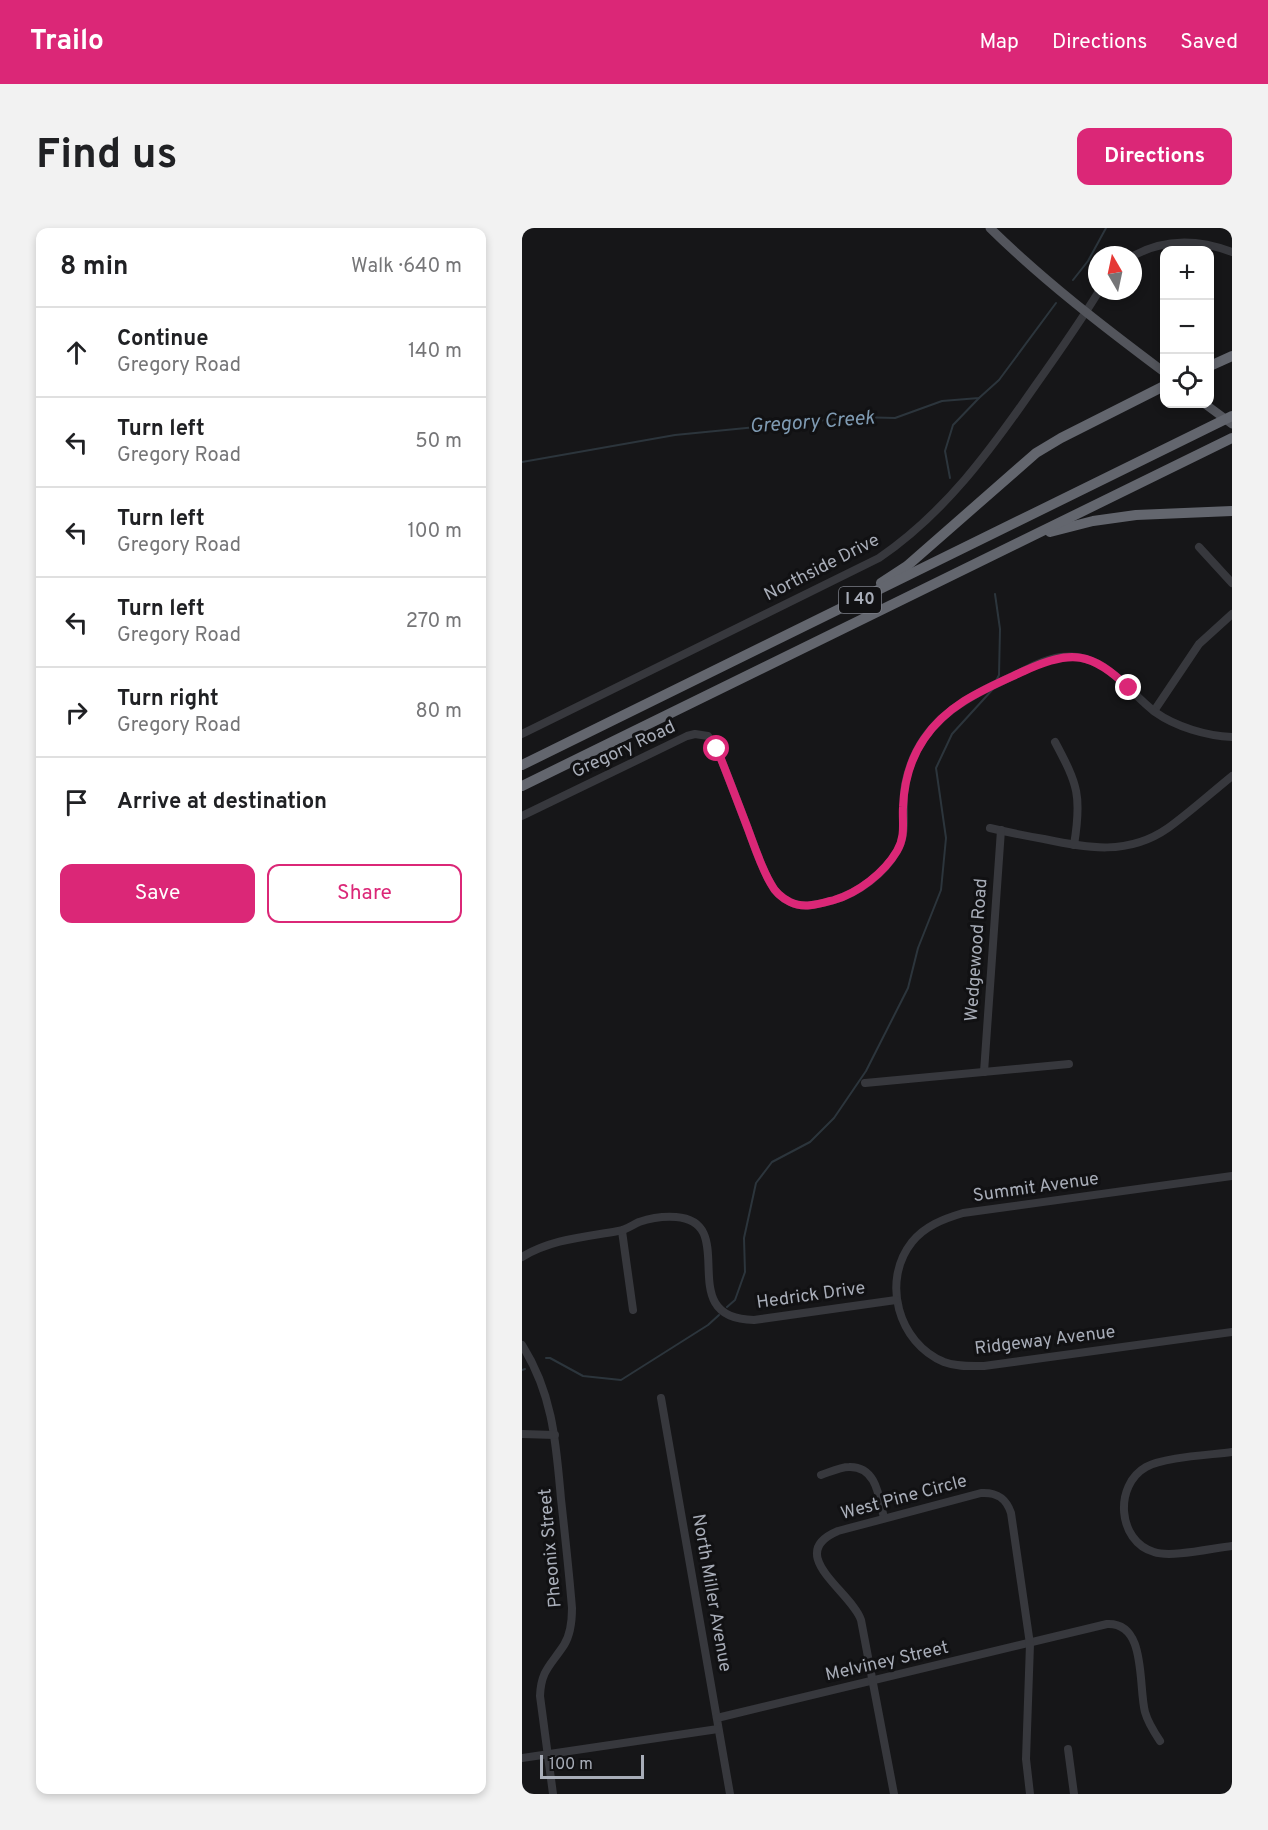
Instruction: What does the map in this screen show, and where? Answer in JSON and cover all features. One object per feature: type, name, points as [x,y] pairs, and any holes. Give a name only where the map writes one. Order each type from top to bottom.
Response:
[{"type":"highway","points":[[1214,364],[1232,356]]},
{"type":"highway","points":[[809,625],[859,598],[907,566],[1036,453],[1160,388]]},
{"type":"highway","name":"I 40","points":[[522,765],[1232,416]]},
{"type":"highway","name":"I 40","points":[[522,786],[1232,438]]},
{"type":"highway","points":[[1010,546],[1051,531],[1093,521],[1136,515],[1232,511]]},
{"type":"main road","points":[[990,228],[1023,260],[1160,369]]},
{"type":"main road","points":[[1210,408],[1232,424]]},
{"type":"street","points":[[1142,252],[1175,242],[1212,244],[1232,252]]},
{"type":"street","name":"Northside Drive","points":[[522,734],[879,558],[902,543],[976,470],[1093,300]]},
{"type":"street","points":[[1199,547],[1232,583]]},
{"type":"street","points":[[1154,711],[1199,644],[1232,614]]},
{"type":"street","name":"Gregory Road","points":[[522,816],[687,736],[695,734],[708,736],[717,749],[771,885],[780,896],[791,903],[804,906],[818,905],[841,898],[863,886],[882,870],[897,851],[904,823],[902,809],[905,784],[912,761],[924,739],[939,720],[958,704],[1043,662],[1061,657],[1080,657],[1098,663],[1166,719],[1195,730],[1232,737]]},
{"type":"street","points":[[1055,742],[1076,785],[1079,803],[1074,846]]},
{"type":"street","points":[[990,828],[1074,846],[1122,847],[1146,840],[1167,829],[1232,776]]},
{"type":"street","name":"Wedgewood Road","points":[[984,1072],[1001,830]]},
{"type":"street","points":[[866,1083],[1069,1064]]},
{"type":"street","name":"Summit Avenue","points":[[896,1300],[897,1280],[907,1251],[926,1229],[944,1219],[963,1214],[1232,1176]]},
{"type":"street","name":"Hedrick Drive","points":[[522,1257],[534,1250],[578,1236],[622,1231],[638,1222],[675,1217],[693,1220],[702,1228],[706,1239],[712,1296],[724,1312],[741,1320],[896,1300]]},
{"type":"street","points":[[622,1231],[633,1310]]},
{"type":"street","name":"Ridgeway Avenue","points":[[896,1300],[901,1319],[912,1337],[926,1352],[944,1362],[964,1366],[984,1366],[1232,1332]]},
{"type":"street","name":"Pheonix Street","points":[[522,1345],[536,1366],[555,1435],[572,1608],[571,1627],[565,1644],[545,1669],[540,1682],[553,1794]]},
{"type":"street","name":"North Miller Avenue","points":[[661,1398],[730,1794]]},
{"type":"street","points":[[522,1434],[555,1435]]},
{"type":"street","points":[[1232,1452],[1160,1462],[1148,1466],[1137,1473],[1124,1496],[1125,1519],[1130,1534],[1141,1546],[1155,1552],[1171,1554],[1232,1546]]},
{"type":"street","points":[[821,1475],[847,1467],[861,1469],[874,1479],[884,1518]]},
{"type":"street","name":"West Pine Circle","points":[[894,1794],[858,1611],[819,1566],[817,1555],[820,1544],[827,1535],[981,1493],[991,1492],[1001,1496],[1008,1503],[1011,1513],[1030,1644]]},
{"type":"street","name":"Melviney Street","points":[[717,1718],[1116,1623],[1124,1627],[1133,1637],[1146,1715],[1160,1741]]},
{"type":"street","points":[[1030,1644],[1026,1759],[1030,1794]]},
{"type":"street","points":[[522,1758],[718,1729]]},
{"type":"street","points":[[1068,1749],[1074,1794]]},
{"type":"waterway","name":"Gregory Creek","points":[[1073,280],[1088,261],[1106,228]]},
{"type":"waterway","name":"Gregory Creek","points":[[522,462],[675,435],[856,417],[895,418],[942,401],[979,398],[999,380],[1056,303]]},
{"type":"waterway","points":[[950,478],[945,451],[953,425],[979,398]]},
{"type":"waterway","points":[[995,594],[1000,629],[999,675],[996,681]]},
{"type":"waterway","points":[[727,1307],[735,1300],[745,1272],[744,1238],[756,1183],[772,1162],[810,1142],[834,1118],[866,1071],[908,988],[918,948],[941,890],[946,838],[936,768],[952,734],[993,689]]},
{"type":"waterway","points":[[546,1358],[583,1376],[621,1380],[708,1325],[719,1315]]},
{"type":"route","points":[[717,749],[771,885],[780,896],[791,903],[804,906],[818,905],[841,898],[863,886],[882,870],[897,851],[904,823],[902,809],[905,784],[912,761],[924,739],[939,720],[958,704],[1043,662],[1061,657],[1080,657],[1098,663],[1129,688]]}]
